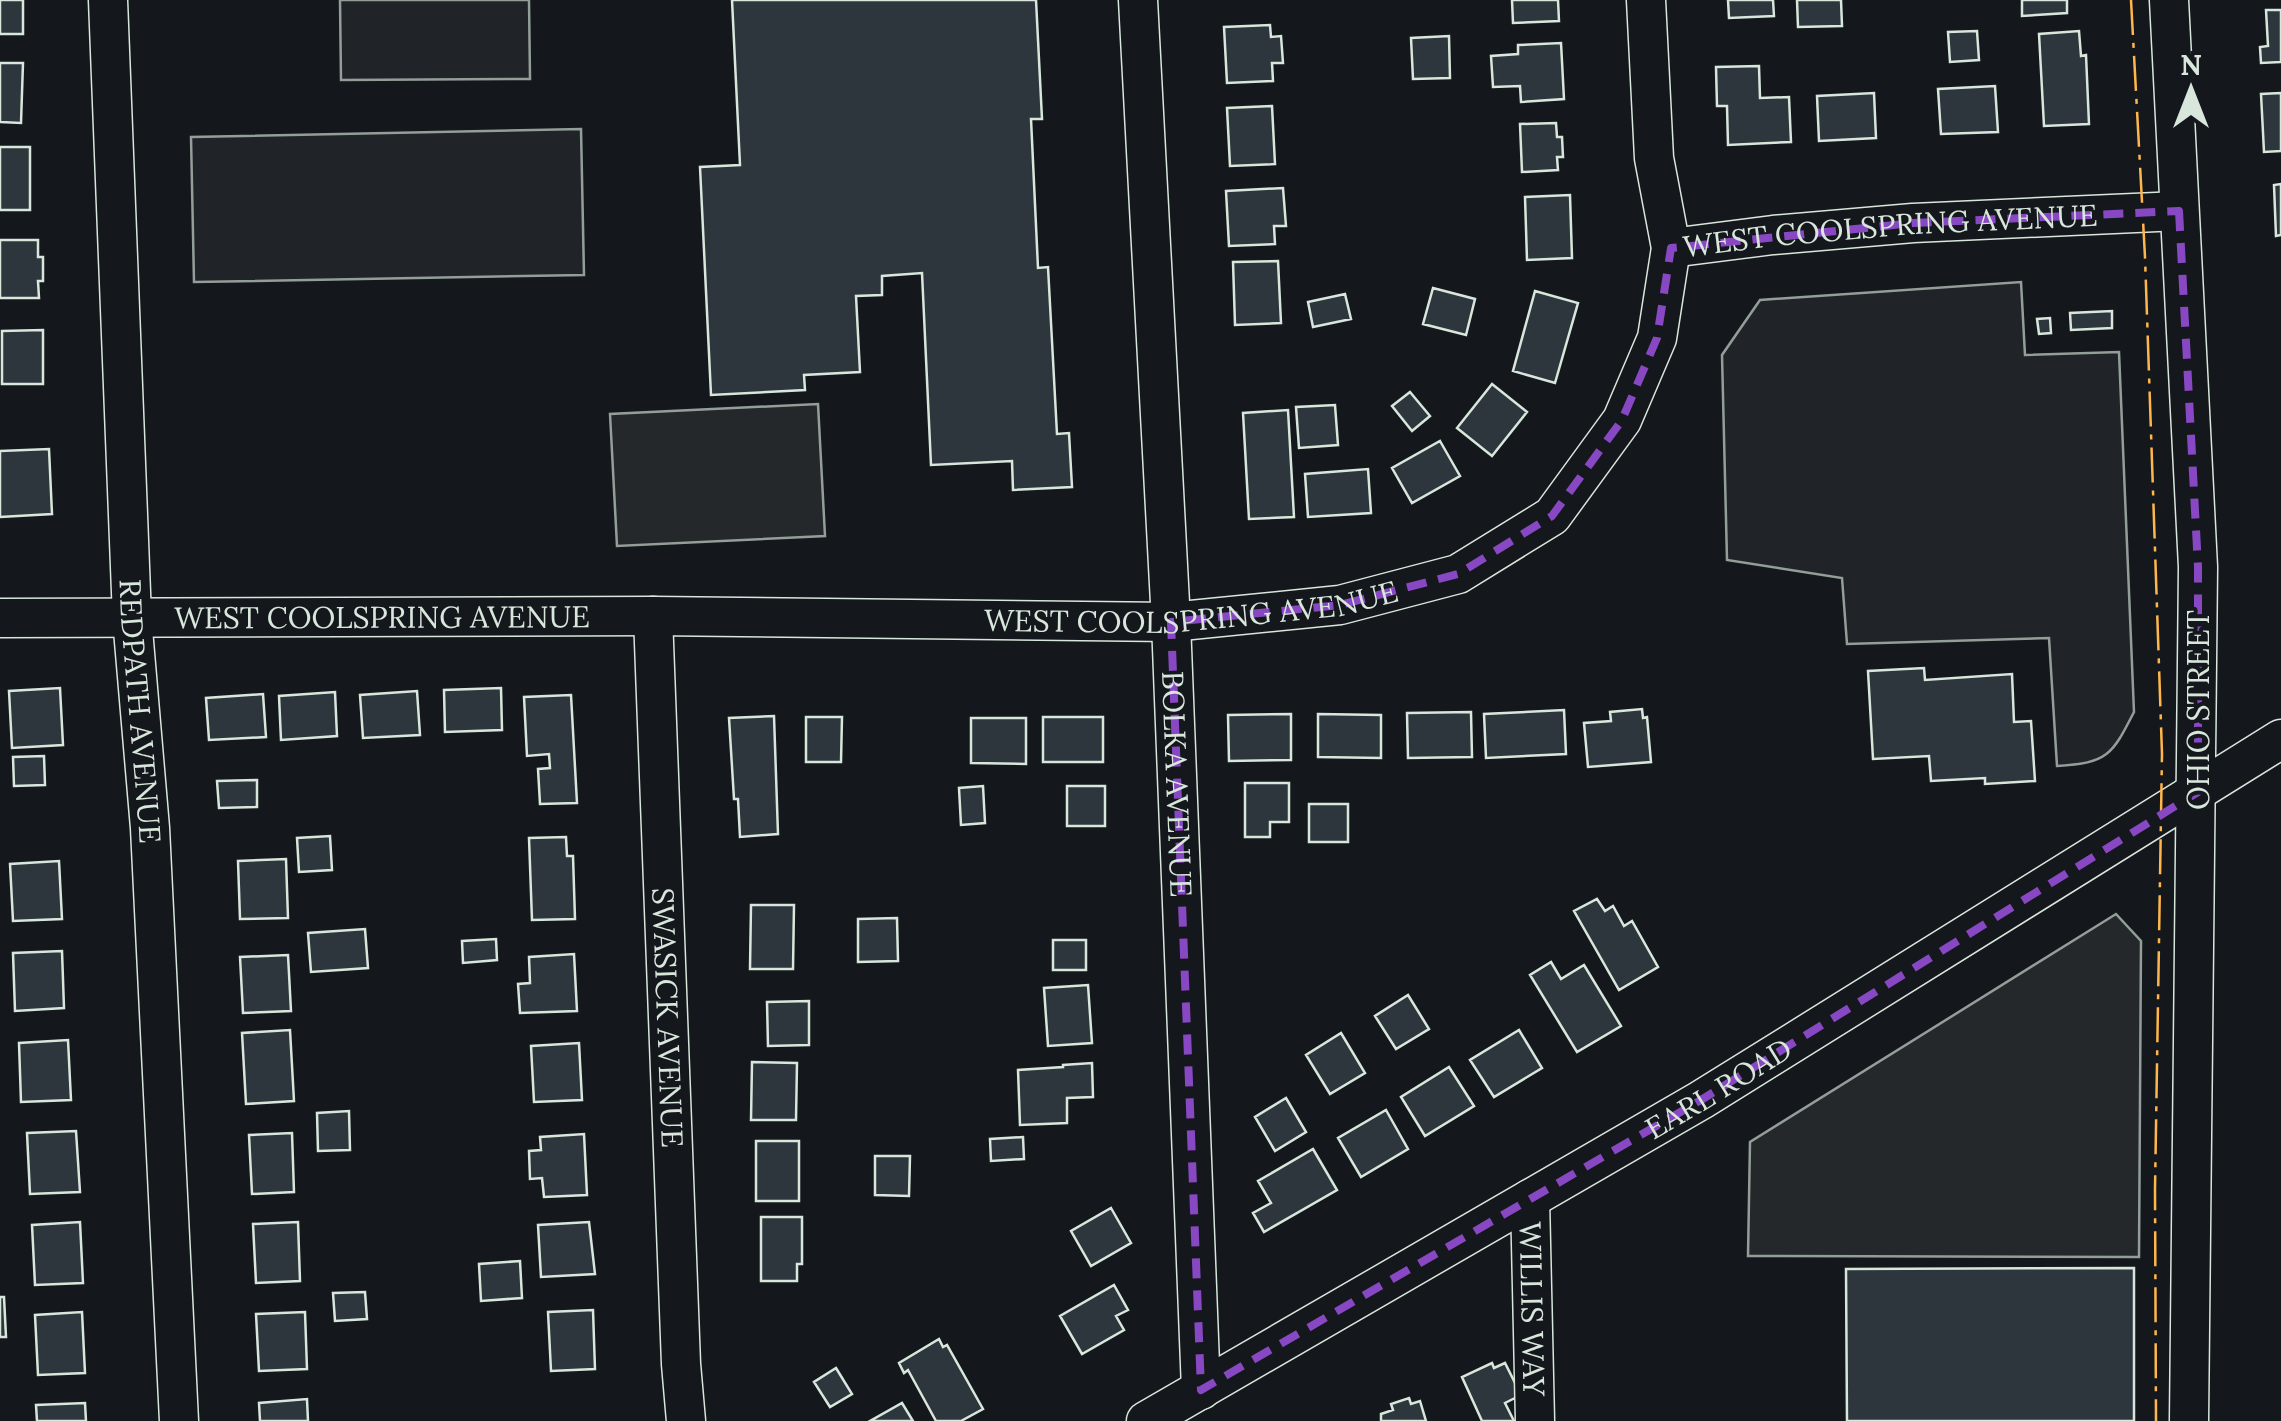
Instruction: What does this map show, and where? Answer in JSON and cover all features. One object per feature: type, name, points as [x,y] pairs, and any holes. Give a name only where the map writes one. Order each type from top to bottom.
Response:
[{"type":"street","name":"REDPATH AVENUE","points":[[108,0],[132,618],[150,828],[179,1421]]},
{"type":"street","name":"BOLKA AVENUE","points":[[1138,0],[1171,622],[1201,1390]]},
{"type":"street","points":[[1646,0],[1654,158],[1671,248]]},
{"type":"street","name":"OHIO STREET","points":[[2169,0],[2198,568],[2190,1421]]},
{"type":"street","name":"WEST COOLSPRING AVENUE","points":[[0,618],[653,616],[1171,622],[1340,605],[1458,574],[1552,516],[1622,420],[1657,338],[1671,248],[1913,223],[2180,211]]},
{"type":"street","name":"SWASICK AVENUE","points":[[653,616],[686,1421]]},
{"type":"street","name":"EARL ROAD","points":[[1146,1421],[1701,1100],[2281,740]]},
{"type":"street","name":"WILLIS WAY","points":[[1530,1199],[1536,1421]]},
{"type":"highlighted area","points":[[2179,211],[2198,567],[2198,792],[1701,1100],[1201,1390],[1171,622],[1340,605],[1458,574],[1552,516],[1622,420],[1657,338],[1671,248],[1913,223]]},
{"type":"shaded area","points":[[340,0],[529,0],[530,79],[341,80]]},
{"type":"shaded area","points":[[581,129],[584,275],[194,282],[191,137]]},
{"type":"shaded area","points":[[2021,282],[2025,355],[2119,352],[2134,712],[2106,754],[2074,765],[2057,766],[2049,638],[1847,644],[1842,578],[1727,560],[1722,355],[1760,300]]},
{"type":"shaded area","points":[[818,404],[825,536],[617,546],[610,414]]},
{"type":"shaded area","points":[[2116,914],[2141,941],[2139,1257],[1748,1256],[1750,1142]]},
{"type":"building","points":[[0,0],[23,0],[23,34],[0,34]]},
{"type":"building","points":[[732,0],[1036,0],[1042,119],[1031,119],[1038,268],[1048,267],[1057,434],[1069,433],[1072,487],[1013,490],[1012,461],[931,465],[922,273],[882,276],[882,295],[856,296],[860,372],[804,375],[805,390],[711,395],[700,167],[740,165]]},
{"type":"building","points":[[1512,0],[1558,0],[1559,21],[1513,23]]},
{"type":"building","points":[[1728,0],[1773,0],[1774,16],[1729,18]]},
{"type":"building","points":[[1797,0],[1841,0],[1842,26],[1798,27]]},
{"type":"building","points":[[2022,0],[2067,0],[2067,13],[2022,16]]},
{"type":"building","points":[[2266,10],[2281,10],[2281,62],[2261,63],[2260,47],[2268,46]]},
{"type":"building","points":[[1270,25],[1271,37],[1281,36],[1283,63],[1272,63],[1273,81],[1227,83],[1224,27]]},
{"type":"building","points":[[1977,31],[1979,60],[1950,62],[1948,32]]},
{"type":"building","points":[[2079,31],[2081,56],[2086,55],[2089,124],[2044,126],[2039,34]]},
{"type":"building","points":[[1449,36],[1450,78],[1413,79],[1411,38]]},
{"type":"building","points":[[1561,43],[1564,99],[1521,102],[1520,86],[1493,87],[1491,56],[1518,54],[1518,45]]},
{"type":"building","points":[[0,63],[23,63],[21,123],[0,122]]},
{"type":"building","points":[[1759,66],[1760,98],[1789,97],[1791,142],[1728,145],[1727,106],[1717,106],[1716,67]]},
{"type":"building","points":[[1995,86],[1998,132],[1941,134],[1938,89]]},
{"type":"building","points":[[1874,93],[1876,138],[1819,141],[1817,96]]},
{"type":"building","points":[[2281,93],[2281,151],[2264,152],[2261,94]]},
{"type":"building","points":[[1272,106],[1275,164],[1230,166],[1227,108]]},
{"type":"building","points":[[1556,123],[1557,137],[1562,137],[1563,157],[1557,157],[1558,170],[1522,172],[1520,124]]},
{"type":"building","points":[[0,147],[30,147],[30,210],[0,210]]},
{"type":"building","points":[[2281,184],[2281,235],[2276,236],[2274,185]]},
{"type":"building","points":[[1283,188],[1286,226],[1274,226],[1275,244],[1229,246],[1226,191]]},
{"type":"building","points":[[1570,195],[1572,258],[1527,260],[1525,197]]},
{"type":"building","points":[[0,240],[38,240],[38,257],[43,257],[39,298],[0,298]]},
{"type":"building","points":[[1278,261],[1281,323],[1235,325],[1233,262]]},
{"type":"building","points":[[1433,288],[1475,299],[1466,335],[1423,324]]},
{"type":"building","points":[[1535,291],[1578,303],[1555,383],[1513,371]]},
{"type":"building","points":[[1345,294],[1351,319],[1313,327],[1308,302]]},
{"type":"building","points":[[2112,311],[2112,328],[2071,330],[2070,313]]},
{"type":"building","points":[[2050,318],[2051,333],[2039,334],[2037,319]]},
{"type":"building","points":[[43,330],[43,384],[2,384],[2,331]]},
{"type":"building","points":[[1492,384],[1527,412],[1492,456],[1457,428]]},
{"type":"building","points":[[1410,392],[1430,416],[1412,431],[1392,406]]},
{"type":"building","points":[[1335,405],[1338,445],[1299,448],[1296,407]]},
{"type":"building","points":[[1288,410],[1294,517],[1249,519],[1243,413]]},
{"type":"building","points":[[1440,441],[1460,476],[1412,503],[1392,468]]},
{"type":"building","points":[[49,449],[52,514],[0,517],[0,451]]},
{"type":"building","points":[[1368,469],[1371,513],[1308,517],[1305,474]]},
{"type":"building","points":[[1924,668],[1925,680],[2012,674],[2014,722],[2031,721],[2035,781],[1931,781],[1929,756],[1873,759],[1868,671]]},
{"type":"building","points":[[60,688],[63,745],[12,748],[9,691]]},
{"type":"building","points":[[501,688],[502,730],[445,732],[444,690]]},
{"type":"building","points":[[417,691],[420,735],[363,738],[360,695]]},
{"type":"building","points":[[335,692],[337,736],[281,740],[279,696]]},
{"type":"building","points":[[263,694],[266,737],[209,740],[206,698]]},
{"type":"building","points":[[571,695],[577,803],[540,804],[538,769],[550,768],[549,754],[527,756],[524,697]]},
{"type":"building","points":[[1642,709],[1643,718],[1647,717],[1651,762],[1588,767],[1584,723],[1611,721],[1610,712]]},
{"type":"building","points":[[1564,710],[1566,754],[1486,758],[1484,714]]},
{"type":"building","points":[[1471,712],[1472,757],[1408,758],[1407,713]]},
{"type":"building","points":[[1291,714],[1291,760],[1229,761],[1228,715]]},
{"type":"building","points":[[1318,714],[1381,715],[1381,758],[1318,757]]},
{"type":"building","points":[[774,716],[778,834],[740,837],[729,718]]},
{"type":"building","points":[[806,717],[842,717],[841,762],[806,762]]},
{"type":"building","points":[[1043,717],[1103,717],[1103,762],[1043,762]]},
{"type":"building","points":[[971,718],[1026,718],[1026,764],[971,763]]},
{"type":"building","points":[[44,756],[45,785],[14,786],[13,757]]},
{"type":"building","points":[[257,780],[257,807],[219,808],[217,781]]},
{"type":"building","points":[[1245,783],[1289,783],[1289,822],[1270,822],[1270,837],[1245,837]]},
{"type":"building","points":[[983,786],[985,823],[961,825],[959,788]]},
{"type":"building","points":[[1067,786],[1105,786],[1105,826],[1067,826]]},
{"type":"building","points":[[1309,804],[1348,804],[1348,842],[1309,842]]},
{"type":"building","points":[[330,836],[332,870],[299,872],[297,838]]},
{"type":"building","points":[[566,837],[567,856],[573,856],[575,919],[532,920],[529,838]]},
{"type":"building","points":[[286,859],[288,918],[240,919],[238,861]]},
{"type":"building","points":[[59,861],[62,919],[13,921],[10,864]]},
{"type":"building","points":[[1597,899],[1605,911],[1613,906],[1624,926],[1632,921],[1658,967],[1619,990],[1574,911]]},
{"type":"building","points":[[751,905],[794,905],[793,969],[750,969]]},
{"type":"building","points":[[897,918],[898,961],[858,962],[858,919]]},
{"type":"building","points":[[365,929],[368,968],[311,972],[308,933]]},
{"type":"building","points":[[496,939],[497,960],[463,963],[462,941]]},
{"type":"building","points":[[1053,940],[1086,940],[1086,970],[1053,970]]},
{"type":"building","points":[[62,951],[64,1008],[15,1011],[13,953]]},
{"type":"building","points":[[574,954],[577,1011],[520,1013],[518,984],[530,983],[529,957]]},
{"type":"building","points":[[288,955],[291,1011],[243,1013],[240,957]]},
{"type":"building","points":[[1551,962],[1561,979],[1584,965],[1621,1026],[1577,1052],[1530,975]]},
{"type":"building","points":[[1088,985],[1092,1043],[1048,1046],[1044,988]]},
{"type":"building","points":[[1408,995],[1429,1029],[1396,1049],[1375,1016]]},
{"type":"building","points":[[809,1001],[809,1045],[768,1046],[767,1002]]},
{"type":"building","points":[[290,1030],[294,1101],[246,1104],[242,1033]]},
{"type":"building","points":[[1519,1030],[1542,1068],[1494,1097],[1470,1060]]},
{"type":"building","points":[[1341,1033],[1365,1073],[1330,1094],[1306,1055]]},
{"type":"building","points":[[68,1040],[71,1100],[21,1102],[19,1043]]},
{"type":"building","points":[[579,1043],[582,1100],[534,1102],[531,1046]]},
{"type":"building","points":[[752,1062],[797,1063],[796,1120],[751,1120]]},
{"type":"building","points":[[1092,1063],[1093,1097],[1067,1098],[1067,1123],[1020,1125],[1018,1070]]},
{"type":"building","points":[[1449,1067],[1474,1106],[1425,1136],[1401,1097]]},
{"type":"building","points":[[1286,1098],[1306,1132],[1275,1151],[1255,1117]]},
{"type":"building","points":[[1386,1110],[1408,1149],[1361,1177],[1338,1138]]},
{"type":"building","points":[[349,1111],[350,1150],[318,1151],[317,1113]]},
{"type":"building","points":[[76,1131],[80,1192],[30,1194],[27,1133]]},
{"type":"building","points":[[292,1133],[294,1192],[252,1194],[249,1135]]},
{"type":"building","points":[[584,1134],[587,1195],[544,1197],[542,1178],[530,1179],[529,1151],[541,1150],[540,1137]]},
{"type":"building","points":[[1023,1137],[1024,1159],[991,1161],[990,1139]]},
{"type":"building","points":[[756,1141],[799,1141],[799,1201],[756,1201]]},
{"type":"building","points":[[1313,1149],[1337,1190],[1264,1232],[1253,1213],[1271,1203],[1258,1181]]},
{"type":"building","points":[[875,1156],[910,1156],[909,1196],[875,1195]]},
{"type":"building","points":[[1111,1208],[1131,1243],[1091,1266],[1071,1231]]},
{"type":"building","points":[[761,1217],[802,1217],[802,1264],[797,1264],[797,1281],[761,1281]]},
{"type":"building","points":[[80,1222],[83,1283],[35,1285],[32,1225]]},
{"type":"building","points":[[298,1222],[300,1281],[256,1283],[253,1224]]},
{"type":"building","points":[[589,1222],[595,1274],[541,1277],[538,1225]]},
{"type":"building","points":[[520,1261],[522,1298],[481,1301],[479,1264]]},
{"type":"building","points":[[2134,1268],[2134,1421],[1847,1421],[1846,1269]]},
{"type":"building","points":[[1114,1285],[1128,1310],[1116,1316],[1124,1330],[1082,1354],[1060,1316]]},
{"type":"building","points":[[365,1292],[367,1319],[335,1321],[333,1293]]},
{"type":"building","points":[[0,1297],[4,1297],[6,1337],[0,1337]]},
{"type":"building","points":[[593,1310],[595,1369],[551,1371],[548,1312]]},
{"type":"building","points":[[82,1312],[85,1373],[38,1375],[35,1315]]},
{"type":"building","points":[[305,1312],[307,1369],[259,1371],[256,1314]]},
{"type":"building","points":[[939,1339],[943,1347],[947,1345],[983,1409],[961,1421],[936,1421],[908,1370],[904,1373],[899,1363]]},
{"type":"building","points":[[1492,1363],[1494,1368],[1505,1363],[1521,1395],[1505,1403],[1514,1421],[1482,1421],[1462,1377]]},
{"type":"building","points":[[836,1368],[852,1394],[830,1407],[814,1382]]},
{"type":"building","points":[[1409,1398],[1411,1404],[1420,1401],[1426,1421],[1381,1421],[1381,1414],[1393,1410],[1391,1404]]},
{"type":"building","points":[[307,1399],[308,1421],[260,1421],[259,1403]]},
{"type":"building","points":[[85,1403],[86,1421],[37,1421],[36,1405]]},
{"type":"building","points":[[902,1403],[913,1421],[870,1421]]},
{"type":"power","points":[[2131,0],[2145,257],[2162,754],[2155,1189],[2156,1421]]}]
